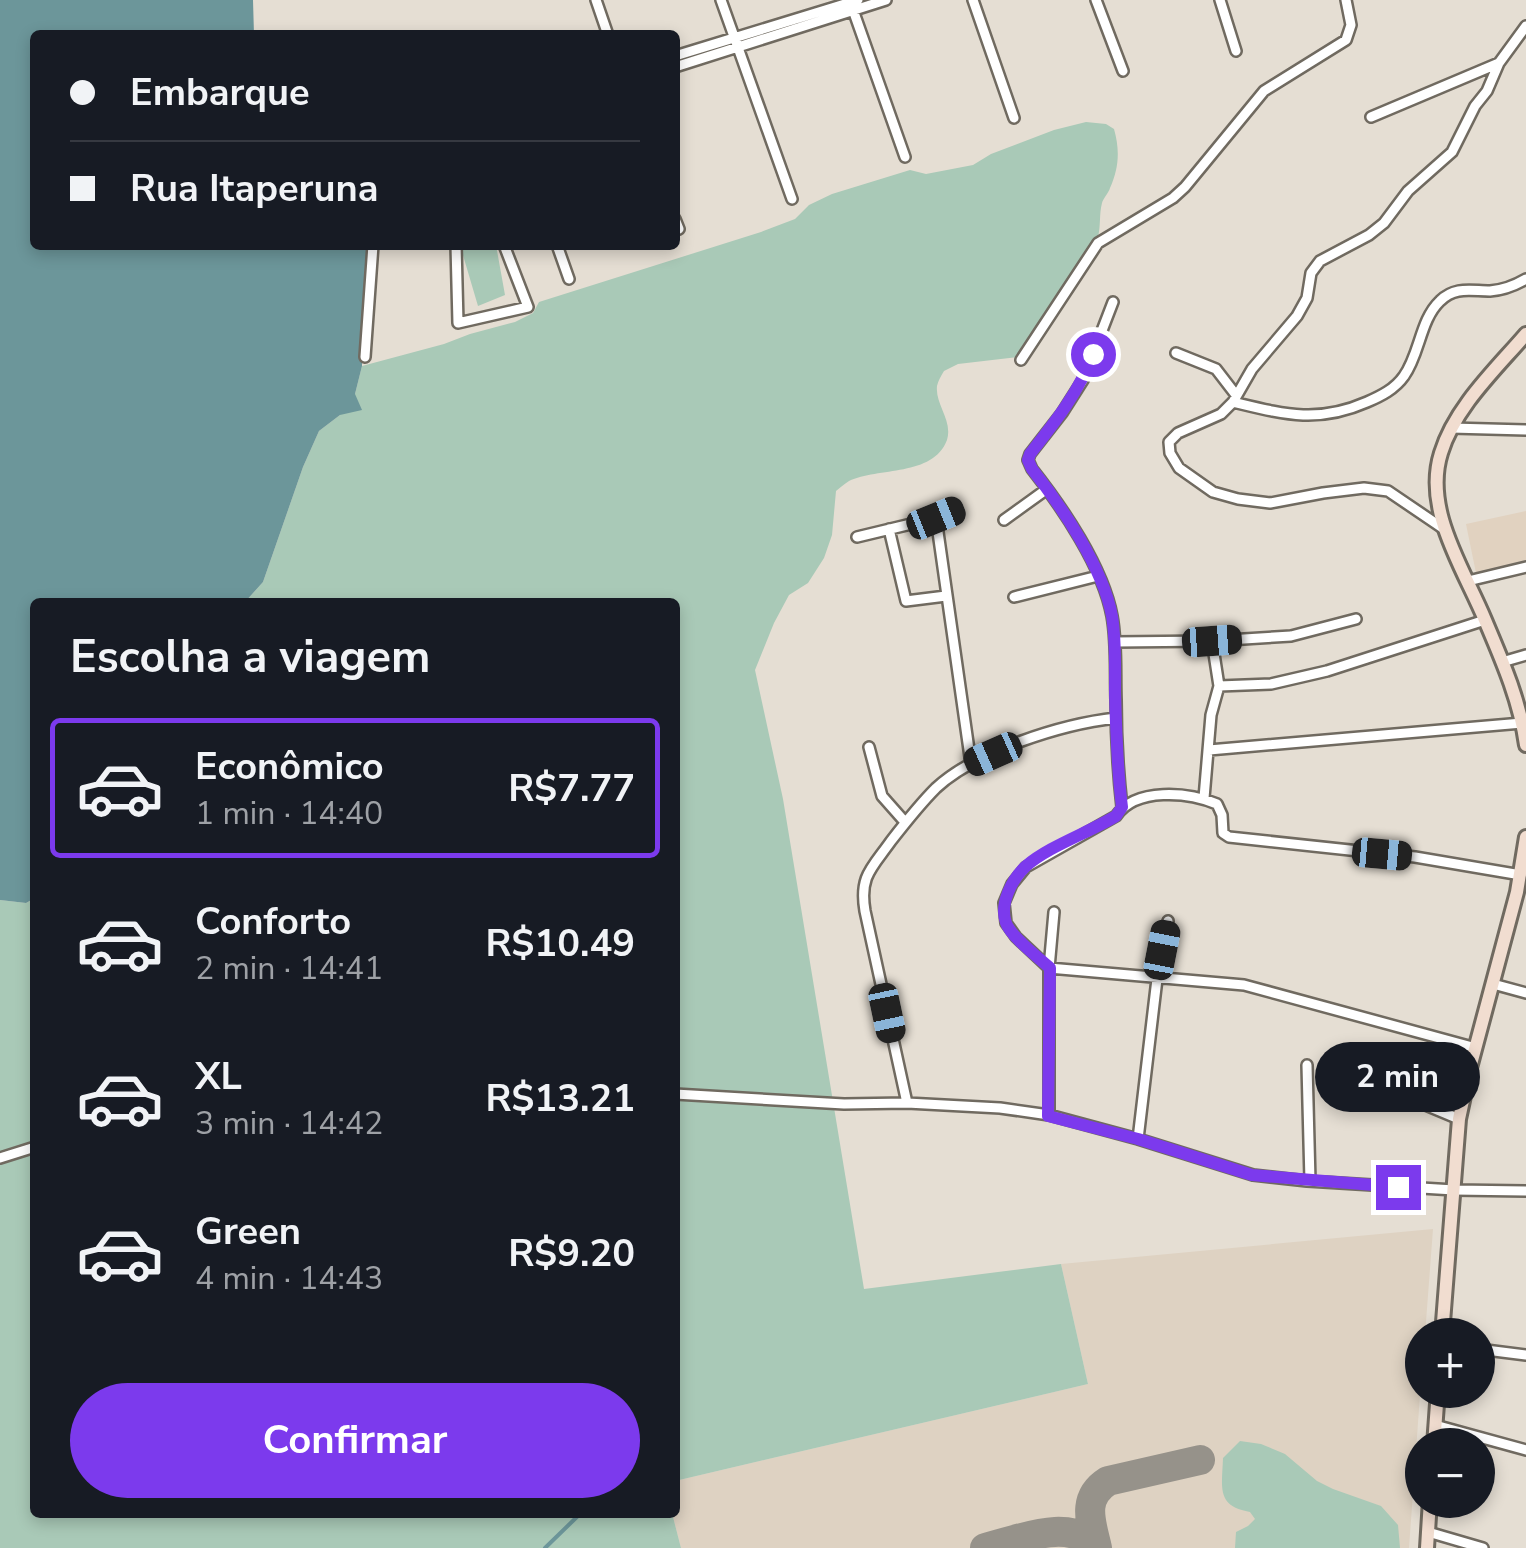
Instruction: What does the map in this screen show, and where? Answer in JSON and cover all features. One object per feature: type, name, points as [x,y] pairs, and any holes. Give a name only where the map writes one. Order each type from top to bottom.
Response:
[{"type":"main road","points":[[1526,334],[1451,428],[1441,450],[1436,481],[1445,530],[1502,662],[1526,745]]},
{"type":"main road","points":[[1443,1318],[1459,1120],[1493,984],[1522,892],[1526,838]]},
{"type":"main road","points":[[1435,1428],[1436,1408]]},
{"type":"main road","points":[[1427,1548],[1429,1518]]},
{"type":"street","points":[[596,0],[606,30]]},
{"type":"street","points":[[721,0],[792,198]]},
{"type":"street","points":[[680,65],[853,4],[886,0]]},
{"type":"street","points":[[973,0],[1014,118]]},
{"type":"street","points":[[1096,0],[1123,71]]},
{"type":"street","points":[[1220,0],[1236,51]]},
{"type":"street","points":[[1021,360],[1098,243],[1173,198],[1264,91],[1346,40],[1352,25],[1346,0]]},
{"type":"street","points":[[853,4],[905,157]]},
{"type":"street","points":[[1445,530],[1388,492],[1364,488],[1270,503],[1213,492],[1178,468],[1169,442],[1178,432],[1222,414],[1252,369],[1298,316],[1307,298],[1311,273],[1320,261],[1384,223],[1408,191],[1452,152],[1499,62],[1526,26]]},
{"type":"street","points":[[680,55],[736,43]]},
{"type":"street","points":[[1371,117],[1499,62]]},
{"type":"street","points":[[365,357],[373,250]]},
{"type":"street","points":[[456,250],[458,323],[528,307],[506,250]]},
{"type":"street","points":[[559,250],[568,279]]},
{"type":"street","points":[[1176,353],[1216,370],[1234,398],[1282,414],[1306,417],[1341,413],[1391,390],[1405,375],[1437,302],[1450,292],[1464,288],[1512,288],[1526,280]]},
{"type":"street","points":[[1113,302],[1083,380],[1028,460],[1080,539],[1112,615],[1122,807]]},
{"type":"street","points":[[1451,428],[1526,430]]},
{"type":"street","points":[[1004,520],[1048,490]]},
{"type":"street","points":[[857,537],[956,510]]},
{"type":"street","points":[[936,518],[971,764]]},
{"type":"street","points":[[889,529],[906,601],[946,596]]},
{"type":"street","points":[[1468,581],[1526,567]]},
{"type":"street","points":[[1014,597],[1098,576]]},
{"type":"street","points":[[1115,642],[1291,636],[1356,619]]},
{"type":"street","points":[[1219,686],[1271,684],[1327,672],[1485,620]]},
{"type":"street","points":[[1204,798],[1212,714],[1219,686],[1212,641]]},
{"type":"street","points":[[1502,662],[1526,655]]},
{"type":"street","points":[[906,1103],[863,898],[864,878],[905,822],[938,786],[971,764],[1064,727],[1116,718]]},
{"type":"street","points":[[1209,750],[1522,723]]},
{"type":"street","points":[[869,748],[882,796],[905,822]]},
{"type":"street","points":[[1476,1048],[1244,985],[1050,968],[1006,924],[1004,903],[1026,866],[1116,816],[1122,807],[1142,798],[1176,795],[1218,804],[1223,833],[1229,837],[1415,857],[1521,875]]},
{"type":"street","points":[[1048,1116],[1054,912]]},
{"type":"street","points":[[1138,1139],[1156,979],[1168,921]]},
{"type":"street","points":[[1493,984],[1526,993]]},
{"type":"street","points":[[1307,1065],[1310,1182]]},
{"type":"street","points":[[1349,1073],[1459,1120]]},
{"type":"street","points":[[680,1094],[1000,1108],[1138,1139],[1252,1175],[1310,1182],[1526,1191]]},
{"type":"street","points":[[0,1158],[30,1149]]},
{"type":"street","points":[[1495,1351],[1526,1355]]},
{"type":"street","points":[[1435,1424],[1526,1450]]},
{"type":"street","points":[[1428,1532],[1482,1548]]},
{"type":"shaded area","points":[[1526,511],[1526,560],[1476,573],[1466,524]]},
{"type":"shaded area","points":[[1433,1229],[1426,1318],[1405,1318],[1405,1408],[1419,1408],[1418,1428],[1405,1428],[1405,1518],[1411,1518],[1409,1548],[681,1548],[673,1518],[680,1518],[680,1480],[1088,1384],[1061,1264]]},
{"type":"green space","points":[[1086,122],[1114,129],[1117,166],[1102,203],[1098,237],[1018,357],[958,364],[944,371],[937,393],[948,433],[940,452],[917,466],[861,477],[836,491],[832,535],[824,558],[808,583],[789,595],[755,670],[783,799],[864,1289],[1061,1264],[1088,1384],[680,1480],[680,598],[249,598],[263,582],[319,431],[340,415],[355,394],[362,366],[515,322],[533,313],[539,302],[761,232],[795,219],[809,205],[832,194],[910,170],[926,174],[973,165],[1054,130]]},
{"type":"green space","points":[[461,250],[497,250],[505,295],[478,306]]},
{"type":"green space","points":[[0,900],[30,901],[30,1518],[673,1518],[681,1548],[0,1548]]},
{"type":"green space","points":[[1240,1441],[1285,1454],[1317,1481],[1381,1506],[1398,1525],[1400,1548],[1235,1548],[1236,1532],[1255,1519],[1250,1512],[1231,1505],[1223,1494],[1223,1458]]},
{"type":"water","points":[[0,0],[253,0],[254,30],[30,30],[30,250],[368,250],[362,366],[355,394],[362,410],[340,415],[319,431],[263,582],[249,598],[30,598],[30,901],[0,900]]},
{"type":"waterway","points":[[545,1548],[576,1518]]},
{"type":"taxiway","points":[[1097,1548],[1091,1503],[1108,1481],[1200,1460]]},
{"type":"taxiway","points":[[985,1548],[1059,1532],[1085,1538],[1096,1548]]},
{"type":"route","points":[[1093,354],[1083,380],[1028,460],[1080,539],[1112,615],[1122,807],[1116,816],[1026,866],[1004,903],[1006,924],[1050,968],[1048,1116],[1252,1175],[1398,1187]]}]
